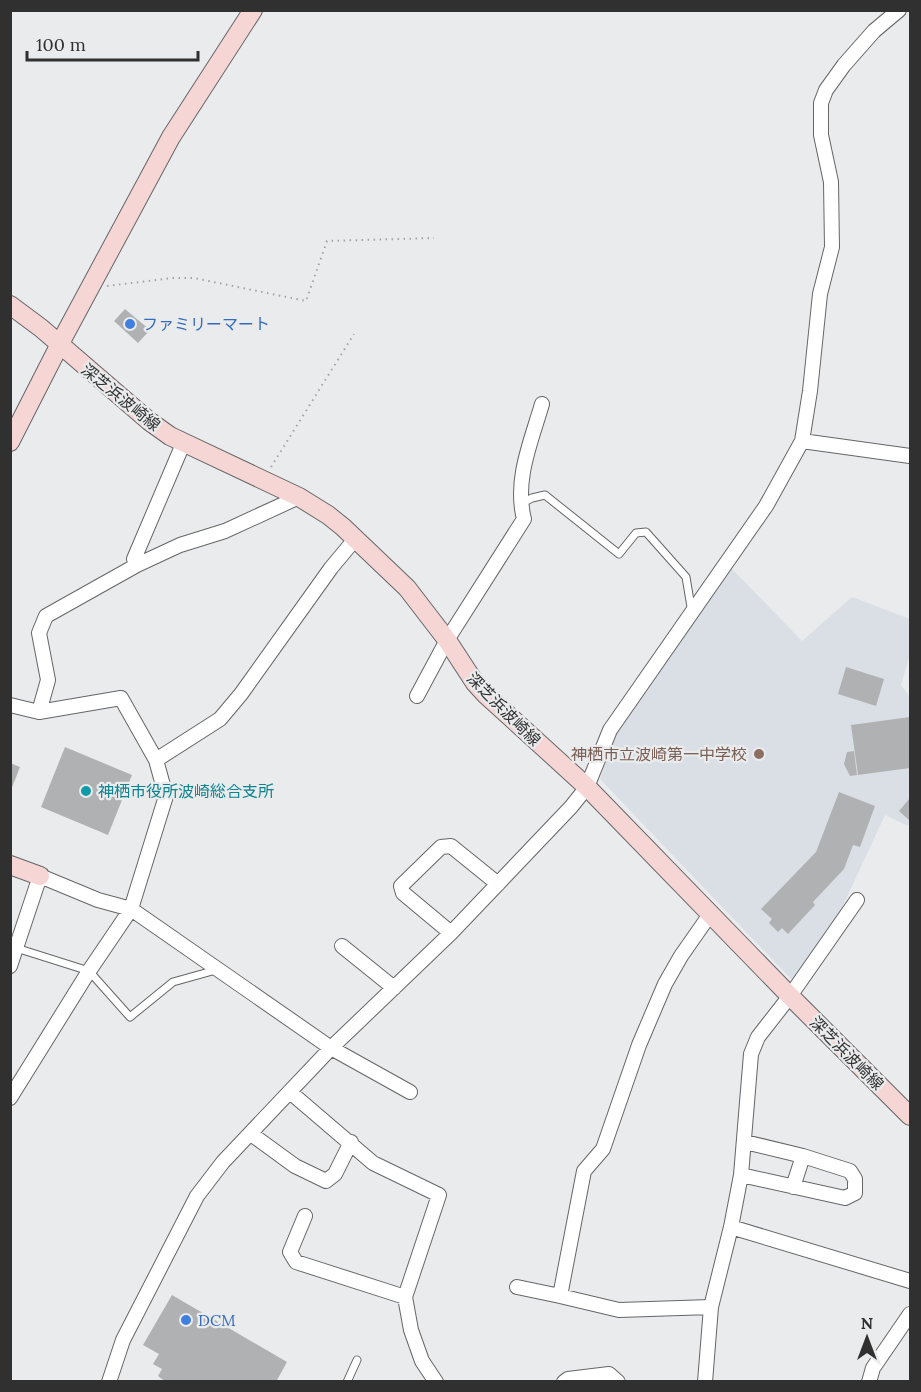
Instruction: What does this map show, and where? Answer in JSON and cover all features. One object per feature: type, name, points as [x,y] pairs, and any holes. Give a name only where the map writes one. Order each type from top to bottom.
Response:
[{"type":"main road","points":[[10,442],[89,288],[171,137],[254,10]]},
{"type":"main road","name":"深芝浜波崎線","points":[[13,310],[59,345],[149,421],[183,444],[298,497],[328,515],[356,538],[407,588],[485,694],[587,787],[910,1116]]},
{"type":"main road","points":[[10,866],[40,876]]},
{"type":"street","points":[[109,1382],[123,1340],[197,1196],[223,1162],[332,1048],[451,933],[571,807],[587,787],[610,730],[766,506],[801,441],[810,391],[820,294],[832,246],[831,182],[821,135],[821,103],[826,90],[844,65],[874,31],[899,10]]},
{"type":"street","points":[[417,696],[447,640],[524,519],[520,504],[521,476],[542,404]]},
{"type":"street","points":[[801,441],[910,456]]},
{"type":"street","points":[[137,565],[134,559],[183,444]]},
{"type":"street","points":[[39,712],[48,680],[39,633],[46,616],[137,565],[180,544],[225,531],[298,497]]},
{"type":"street","points":[[156,760],[220,719],[241,694],[331,568],[356,538]]},
{"type":"street","points":[[10,705],[39,712],[121,698],[156,760],[166,796],[131,909],[89,971],[10,1098]]},
{"type":"street","points":[[451,933],[403,893],[401,886],[441,848],[451,846],[498,884]]},
{"type":"street","points":[[10,966],[14,947],[40,876],[98,900],[131,909],[332,1048],[410,1092]]},
{"type":"street","points":[[705,1382],[711,1307],[741,1175],[751,1054],[758,1037],[790,996],[856,900]]},
{"type":"street","points":[[560,1296],[584,1171],[603,1149],[639,1045],[665,984],[711,913]]},
{"type":"street","points":[[342,946],[394,988]]},
{"type":"street","points":[[290,1092],[373,1162],[440,1195],[405,1297],[411,1330],[422,1361],[436,1382]]},
{"type":"street","points":[[251,1134],[296,1166],[326,1180],[335,1174],[351,1142]]},
{"type":"street","points":[[741,1175],[845,1198],[855,1193],[855,1179],[850,1171],[803,1156],[745,1142]]},
{"type":"street","points":[[793,1187],[803,1156]]},
{"type":"street","points":[[304,1216],[290,1252],[296,1262],[405,1297]]},
{"type":"street","points":[[731,1227],[910,1281]]},
{"type":"street","points":[[517,1287],[620,1310],[711,1307]]},
{"type":"street","points":[[869,1382],[873,1368],[910,1314]]},
{"type":"street","points":[[564,1382],[568,1379],[609,1374],[618,1382]]},
{"type":"lane","points":[[520,504],[545,495],[619,554],[636,533],[646,532],[686,577],[691,606],[694,610]]},
{"type":"lane","points":[[14,947],[89,971],[130,1017],[173,982],[218,969]]},
{"type":"lane","points":[[347,1382],[357,1360]]},
{"type":"path","points":[[89,288],[173,278],[194,278],[306,301],[327,241],[434,238]]},
{"type":"path","points":[[263,480],[354,334]]},
{"type":"shaded area","name":"神栖市立波崎第一中学校","points":[[732,569],[802,641],[852,597],[910,619],[910,654],[901,685],[910,697],[910,823],[908,826],[885,815],[833,927],[793,981],[600,779],[615,730],[687,626]]},
{"type":"building","name":"ファミリーマート","points":[[125,309],[150,330],[138,343],[114,321]]},
{"type":"building","points":[[846,667],[884,679],[876,706],[838,694]]},
{"type":"building","points":[[910,717],[910,768],[858,775],[851,725]]},
{"type":"building","name":"神栖市役所波崎総合支所","points":[[65,747],[132,775],[108,835],[41,807]]},
{"type":"building","points":[[854,751],[857,775],[850,776],[844,764],[847,752]]},
{"type":"building","points":[[10,763],[20,767],[11,790],[10,790]]},
{"type":"building","points":[[839,792],[875,806],[860,847],[853,845],[844,869],[813,902],[815,905],[788,934],[782,928],[778,932],[769,923],[772,919],[761,909],[816,852]]},
{"type":"building","points":[[910,798],[910,817],[909,820],[899,811]]},
{"type":"building","name":"DCM","points":[[172,1295],[287,1362],[276,1382],[166,1382],[158,1376],[162,1369],[153,1364],[159,1354],[143,1345]]},
{"type":"place","name":"ファミリーマート","points":[[130,324]]},
{"type":"place","name":"神栖市立波崎第一中学校","points":[[759,754]]},
{"type":"place","name":"神栖市役所波崎総合支所","points":[[86,791]]},
{"type":"place","name":"DCM","points":[[186,1320]]}]
